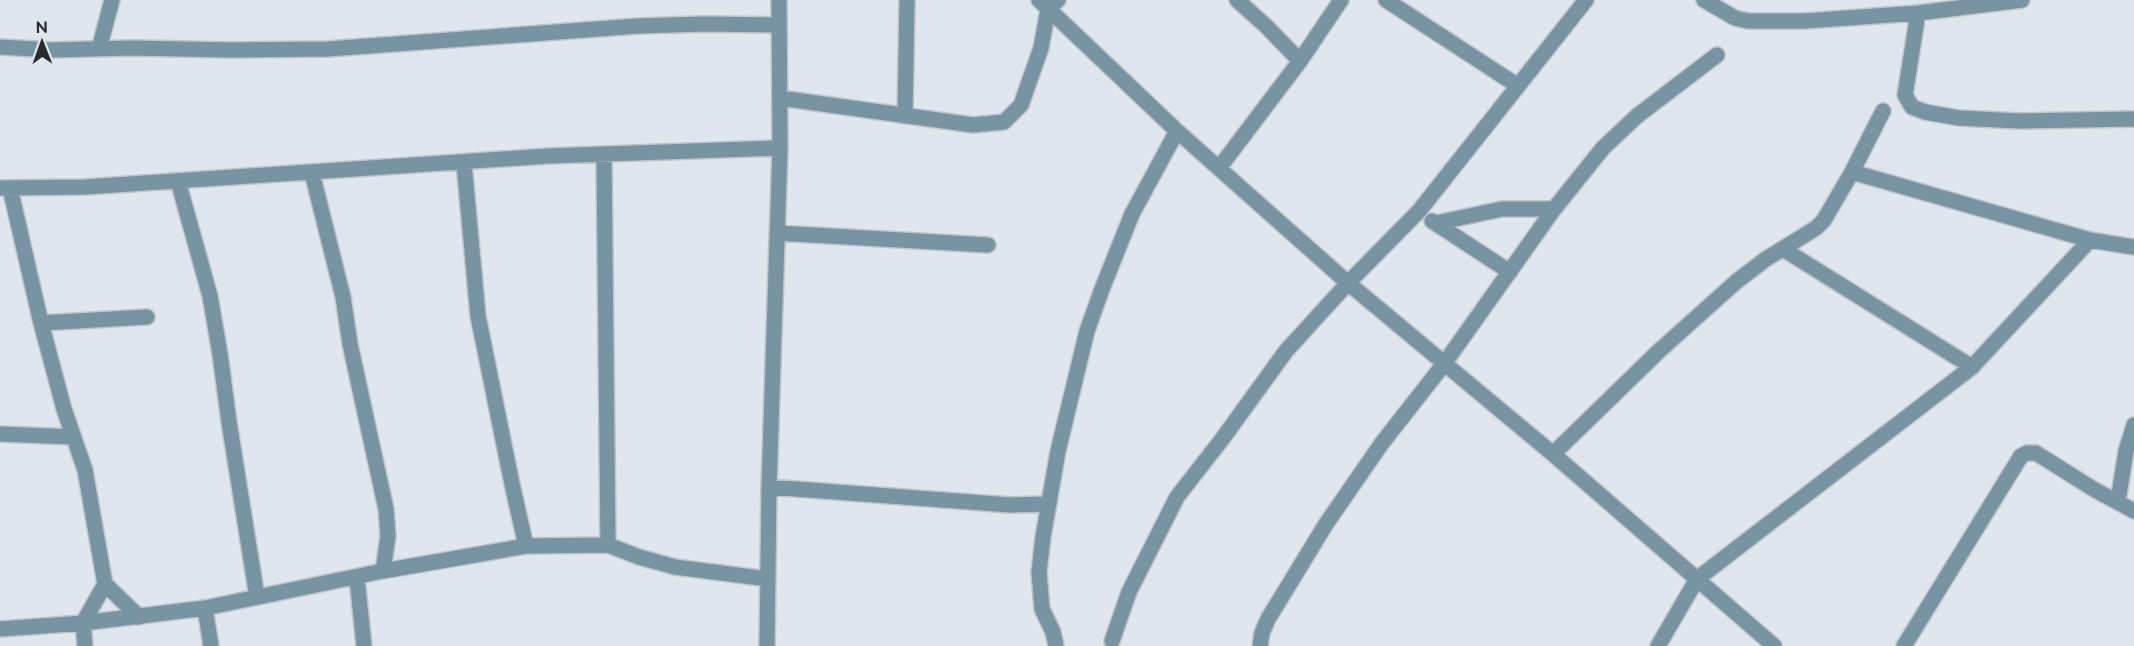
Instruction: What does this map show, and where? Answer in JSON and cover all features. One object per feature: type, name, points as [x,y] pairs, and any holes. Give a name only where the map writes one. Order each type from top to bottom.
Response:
[{"type":"street","points":[[99,50],[112,0]]},
{"type":"street","points":[[767,646],[780,148],[779,0]]},
{"type":"street","points":[[905,116],[907,0]]},
{"type":"street","points":[[1237,0],[1300,61]]},
{"type":"street","points":[[1219,168],[1300,61],[1341,0]]},
{"type":"street","points":[[1386,0],[1518,86]]},
{"type":"street","points":[[1112,641],[1129,592],[1177,497],[1286,351],[1348,283],[1419,211],[1586,0]]},
{"type":"street","points":[[1704,0],[1735,18],[1748,21],[1805,21],[1918,13],[2022,0]]},
{"type":"street","points":[[780,99],[973,124],[1004,122],[1021,105],[1041,48],[1045,2]]},
{"type":"street","points":[[1045,2],[1177,131],[1348,283],[1553,454],[1774,646]]},
{"type":"street","points":[[1918,13],[1905,95],[1912,107],[1925,112],[1959,118],[2019,121],[2134,119]]},
{"type":"street","points":[[0,47],[51,50],[328,49],[638,26],[778,25]]},
{"type":"street","points":[[1260,646],[1262,633],[1268,620],[1326,524],[1554,209],[1603,148],[1637,116],[1717,55]]},
{"type":"street","points":[[1553,454],[1659,351],[1737,281],[1766,259],[1803,237],[1824,220],[1883,111]]},
{"type":"street","points":[[1056,646],[1053,632],[1042,609],[1039,572],[1058,451],[1087,331],[1132,214],[1177,131]]},
{"type":"street","points":[[139,617],[105,584],[85,470],[64,409],[5,188],[85,187],[604,154],[780,148]]},
{"type":"street","points":[[604,154],[608,545]]},
{"type":"street","points":[[464,164],[478,316],[526,546]]},
{"type":"street","points":[[1852,172],[2090,240],[2134,247]]},
{"type":"street","points":[[312,173],[343,297],[350,344],[386,509],[388,536],[383,572]]},
{"type":"street","points":[[178,181],[210,296],[257,597]]},
{"type":"street","points":[[1436,223],[1502,209],[1554,209]]},
{"type":"street","points":[[1419,211],[1510,272]]},
{"type":"street","points":[[777,233],[988,245]]},
{"type":"street","points":[[1658,646],[1697,579],[1972,367],[2090,240]]},
{"type":"street","points":[[1783,249],[1972,367]]},
{"type":"street","points":[[41,323],[147,317]]},
{"type":"street","points":[[2118,501],[2126,451],[2134,425]]},
{"type":"street","points":[[0,434],[74,437]]},
{"type":"street","points":[[1904,646],[2020,456],[2026,453],[2036,453],[2096,490],[2134,510]]},
{"type":"street","points":[[770,487],[1010,505],[1050,504]]},
{"type":"street","points":[[0,629],[83,623],[205,608],[526,546],[608,545],[675,567],[768,579]]},
{"type":"street","points":[[357,578],[364,646]]},
{"type":"street","points":[[85,646],[83,623],[105,584]]},
{"type":"street","points":[[205,608],[211,646]]}]
